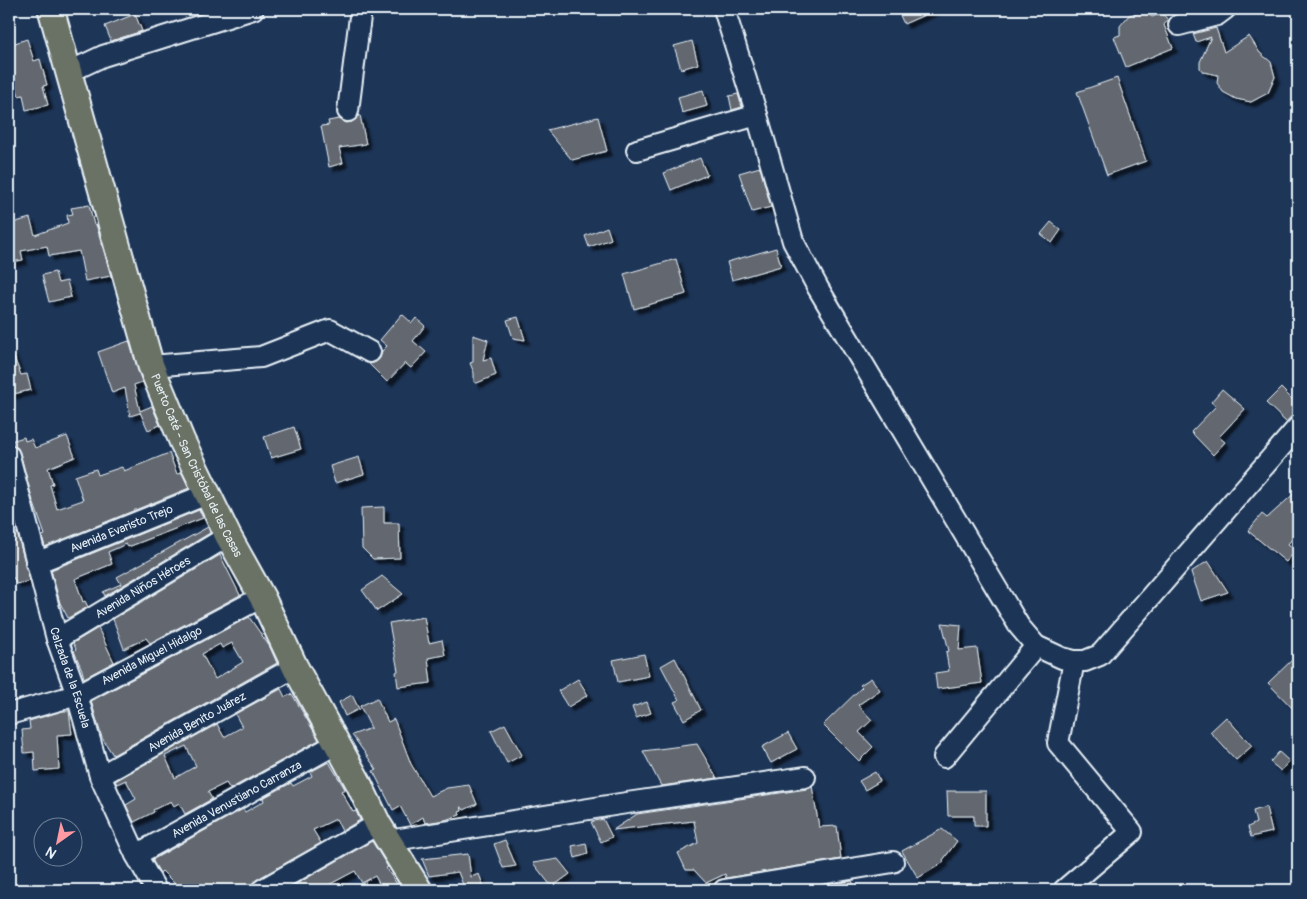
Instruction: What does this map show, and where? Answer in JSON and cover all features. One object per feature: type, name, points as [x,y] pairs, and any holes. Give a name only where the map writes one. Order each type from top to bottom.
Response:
[{"type":"main road","name":"Puerto Caté - San Cristóbal de las Casas","points":[[50,9],[151,366],[182,441],[228,536],[262,597],[295,667],[358,782],[383,833],[419,890]]},
{"type":"street","points":[[69,72],[103,56],[252,9]]},
{"type":"street","points":[[348,111],[361,9]]},
{"type":"street","points":[[724,9],[793,241],[818,288],[1019,626],[1036,646],[1062,658],[1074,661],[1085,662],[1100,655],[1298,427]]},
{"type":"street","points":[[1179,25],[1217,15],[1225,9]]},
{"type":"street","points":[[637,150],[757,116]]},
{"type":"street","points":[[151,366],[260,357],[330,330],[370,352]]},
{"type":"street","name":"Calzada de la Escuela","points":[[9,456],[57,639],[77,695],[100,776],[136,855],[156,890]]},
{"type":"street","name":"Avenida Evaristo Trejo","points":[[36,563],[207,494]]},
{"type":"street","name":"Avenida Niños Héroes","points":[[57,639],[228,536]]},
{"type":"street","name":"Avenida Miguel Hidalgo","points":[[9,714],[77,695],[262,597]]},
{"type":"street","points":[[944,757],[1036,646]]},
{"type":"street","points":[[1064,890],[1132,832],[1058,743],[1074,661]]},
{"type":"street","name":"Avenida Benito Juárez","points":[[100,776],[295,667]]},
{"type":"street","name":"Avenida Venustiano Carranza","points":[[136,855],[336,744]]},
{"type":"street","points":[[262,890],[383,833],[620,804],[804,777]]},
{"type":"street","points":[[724,890],[893,862]]},
{"type":"building","points":[[897,9],[938,9],[904,24]]},
{"type":"building","points":[[1145,11],[1152,17],[1162,13],[1168,20],[1164,25],[1173,48],[1126,67],[1114,37],[1120,35],[1120,26],[1129,15]]},
{"type":"building","points":[[135,14],[142,31],[111,41],[105,26]]},
{"type":"building","points":[[1216,28],[1224,52],[1249,36],[1260,53],[1271,62],[1275,77],[1268,93],[1251,102],[1236,99],[1223,92],[1217,83],[1218,75],[1203,72],[1200,68],[1200,62],[1211,37],[1196,42],[1193,34]]},
{"type":"building","points":[[27,39],[34,61],[40,59],[47,85],[43,86],[48,105],[26,110],[23,95],[19,96],[9,67],[9,45]]},
{"type":"building","points":[[692,41],[698,64],[681,69],[674,46]]},
{"type":"building","points":[[1117,78],[1146,161],[1107,175],[1077,92]]},
{"type":"building","points":[[703,90],[707,106],[682,113],[678,97]]},
{"type":"building","points":[[738,94],[742,107],[732,110],[729,96]]},
{"type":"building","points":[[359,115],[366,144],[339,148],[343,163],[329,167],[321,126],[329,125],[328,121],[339,119],[346,123],[352,122]]},
{"type":"building","points":[[598,117],[607,151],[572,160],[547,130]]},
{"type":"building","points":[[700,158],[707,175],[671,190],[664,173]]},
{"type":"building","points":[[760,167],[771,207],[752,212],[739,173]]},
{"type":"building","points":[[89,205],[111,276],[85,281],[79,251],[49,256],[47,246],[21,251],[23,260],[11,262],[9,224],[30,218],[35,235],[68,223],[67,215],[73,214],[71,208]]},
{"type":"building","points":[[1051,222],[1061,230],[1052,243],[1041,234]]},
{"type":"building","points":[[607,227],[611,239],[589,247],[585,236]]},
{"type":"building","points":[[776,248],[781,266],[732,280],[727,262]]},
{"type":"building","points":[[676,259],[686,294],[634,309],[624,274]]},
{"type":"building","points":[[55,272],[58,283],[67,281],[71,297],[49,302],[42,275]]},
{"type":"building","points":[[402,314],[412,323],[416,318],[425,326],[413,341],[426,352],[411,368],[405,363],[387,382],[369,364],[376,362],[380,358],[382,351],[387,346],[380,340]]},
{"type":"building","points":[[518,317],[525,340],[513,338],[507,320]]},
{"type":"building","points":[[473,335],[488,340],[483,360],[491,358],[496,375],[477,383],[474,382],[474,373],[470,363],[473,362]]},
{"type":"building","points":[[129,341],[142,382],[134,385],[140,411],[152,406],[160,425],[148,430],[140,412],[130,416],[125,388],[112,393],[98,352]]},
{"type":"building","points":[[9,345],[21,375],[27,374],[31,390],[9,395]]},
{"type":"building","points":[[1281,388],[1298,405],[1298,409],[1286,422],[1266,403]]},
{"type":"building","points":[[1222,389],[1245,409],[1219,437],[1225,442],[1213,455],[1191,432],[1216,406],[1211,402]]},
{"type":"building","points":[[294,427],[301,449],[271,458],[264,437]]},
{"type":"building","points":[[67,436],[75,457],[48,468],[53,484],[50,485],[57,509],[83,500],[75,476],[96,469],[98,475],[122,467],[124,471],[169,453],[177,474],[182,473],[189,488],[45,547],[42,536],[45,535],[32,498],[20,453],[11,441],[24,437],[25,441],[31,439],[35,448]]},
{"type":"building","points":[[359,457],[364,474],[335,483],[330,466]]},
{"type":"building","points":[[1298,490],[1298,532],[1288,544],[1296,550],[1286,562],[1248,531],[1262,514],[1267,518]]},
{"type":"building","points":[[384,507],[384,523],[399,523],[400,558],[373,559],[362,548],[361,508]]},
{"type":"building","points":[[199,510],[203,518],[128,547],[126,544],[108,552],[112,564],[75,579],[83,602],[85,601],[88,607],[68,618],[60,603],[51,570]]},
{"type":"building","points":[[208,527],[210,533],[105,596],[103,592],[121,584],[117,577]]},
{"type":"building","points":[[17,533],[30,581],[16,584],[14,578],[9,579],[9,534]]},
{"type":"building","points":[[220,555],[240,595],[150,643],[146,638],[124,649],[113,619]]},
{"type":"building","points":[[1208,561],[1228,592],[1201,601],[1191,572]]},
{"type":"building","points":[[382,576],[403,594],[377,611],[362,590]]},
{"type":"building","points":[[249,617],[270,647],[277,663],[113,755],[102,738],[91,701]],"holes":[[[232,643],[243,662],[215,679],[202,654],[220,644],[222,648]]]},
{"type":"building","points":[[424,617],[429,643],[442,640],[445,655],[428,658],[431,683],[398,687],[396,672],[398,671],[389,623]]},
{"type":"building","points":[[942,623],[961,625],[959,650],[977,648],[982,683],[937,689],[935,673],[949,671],[946,652],[949,651]]},
{"type":"building","points":[[98,628],[114,662],[84,678],[73,643]]},
{"type":"building","points":[[644,654],[649,676],[618,682],[613,660]]},
{"type":"building","points":[[675,658],[701,710],[684,720],[674,702],[679,700],[661,666]]},
{"type":"building","points":[[1293,659],[1298,665],[1298,714],[1268,683]]},
{"type":"building","points":[[871,678],[880,690],[858,705],[872,720],[859,732],[873,747],[859,761],[823,725],[862,687],[860,685]]},
{"type":"building","points":[[578,679],[588,695],[568,707],[558,691]]},
{"type":"building","points":[[281,689],[285,697],[292,694],[319,740],[230,789],[226,783],[208,792],[212,799],[185,814],[179,803],[174,806],[171,801],[134,822],[126,805],[136,799],[126,780],[117,784],[115,781],[217,724],[224,737],[242,727],[235,714]],"holes":[[[186,746],[196,766],[175,778],[165,756]]]},
{"type":"building","points":[[352,695],[359,709],[345,716],[339,702]]},
{"type":"building","points":[[377,698],[388,722],[394,719],[411,764],[430,796],[447,788],[469,785],[477,804],[464,810],[461,806],[462,811],[459,812],[460,815],[445,820],[425,823],[423,817],[410,825],[400,806],[393,810],[373,771],[377,770],[352,735],[371,728],[360,706]]},
{"type":"building","points":[[647,702],[651,713],[636,718],[632,707]]},
{"type":"building","points":[[69,711],[72,734],[57,735],[59,769],[35,771],[34,752],[24,753],[22,730],[30,729],[29,721]]},
{"type":"building","points":[[1226,717],[1252,746],[1236,760],[1210,732]]},
{"type":"building","points":[[505,724],[522,755],[507,763],[491,731]]},
{"type":"building","points":[[788,733],[797,749],[771,763],[762,747]]},
{"type":"building","points":[[697,744],[717,778],[661,786],[643,751]]},
{"type":"building","points":[[1279,752],[1289,761],[1281,771],[1270,762]]},
{"type":"building","points":[[329,762],[345,789],[341,791],[353,812],[356,811],[360,820],[342,831],[336,819],[313,830],[321,843],[256,880],[250,890],[181,890],[162,871],[160,873],[152,860],[243,809],[245,812],[264,801],[263,798],[291,783],[293,786],[312,776],[310,772]]},
{"type":"building","points":[[875,772],[880,781],[865,790],[859,781]]},
{"type":"building","points":[[812,786],[819,827],[837,826],[841,859],[726,878],[725,874],[706,883],[694,870],[686,870],[678,853],[698,843],[694,821],[613,830],[637,814],[807,789]]},
{"type":"building","points":[[947,791],[986,791],[986,826],[974,826],[974,816],[948,816]]},
{"type":"building","points":[[1266,807],[1272,832],[1251,837],[1248,827],[1256,823],[1253,811]]},
{"type":"building","points":[[603,819],[612,837],[601,842],[591,822]]},
{"type":"building","points":[[942,829],[957,841],[943,860],[944,862],[918,878],[902,851]]},
{"type":"building","points":[[505,840],[516,866],[503,868],[494,844]]},
{"type":"building","points":[[372,841],[388,867],[386,868],[401,890],[388,890],[384,884],[381,887],[375,876],[362,883],[355,871],[319,890],[286,890]]},
{"type":"building","points":[[586,843],[588,854],[575,858],[572,846]]},
{"type":"building","points":[[468,854],[471,877],[479,874],[485,890],[465,890],[458,872],[429,876],[422,859]]},
{"type":"building","points":[[558,859],[570,874],[552,887],[533,863]]},
{"type":"building","points":[[852,881],[856,890],[829,890],[827,885]]}]
